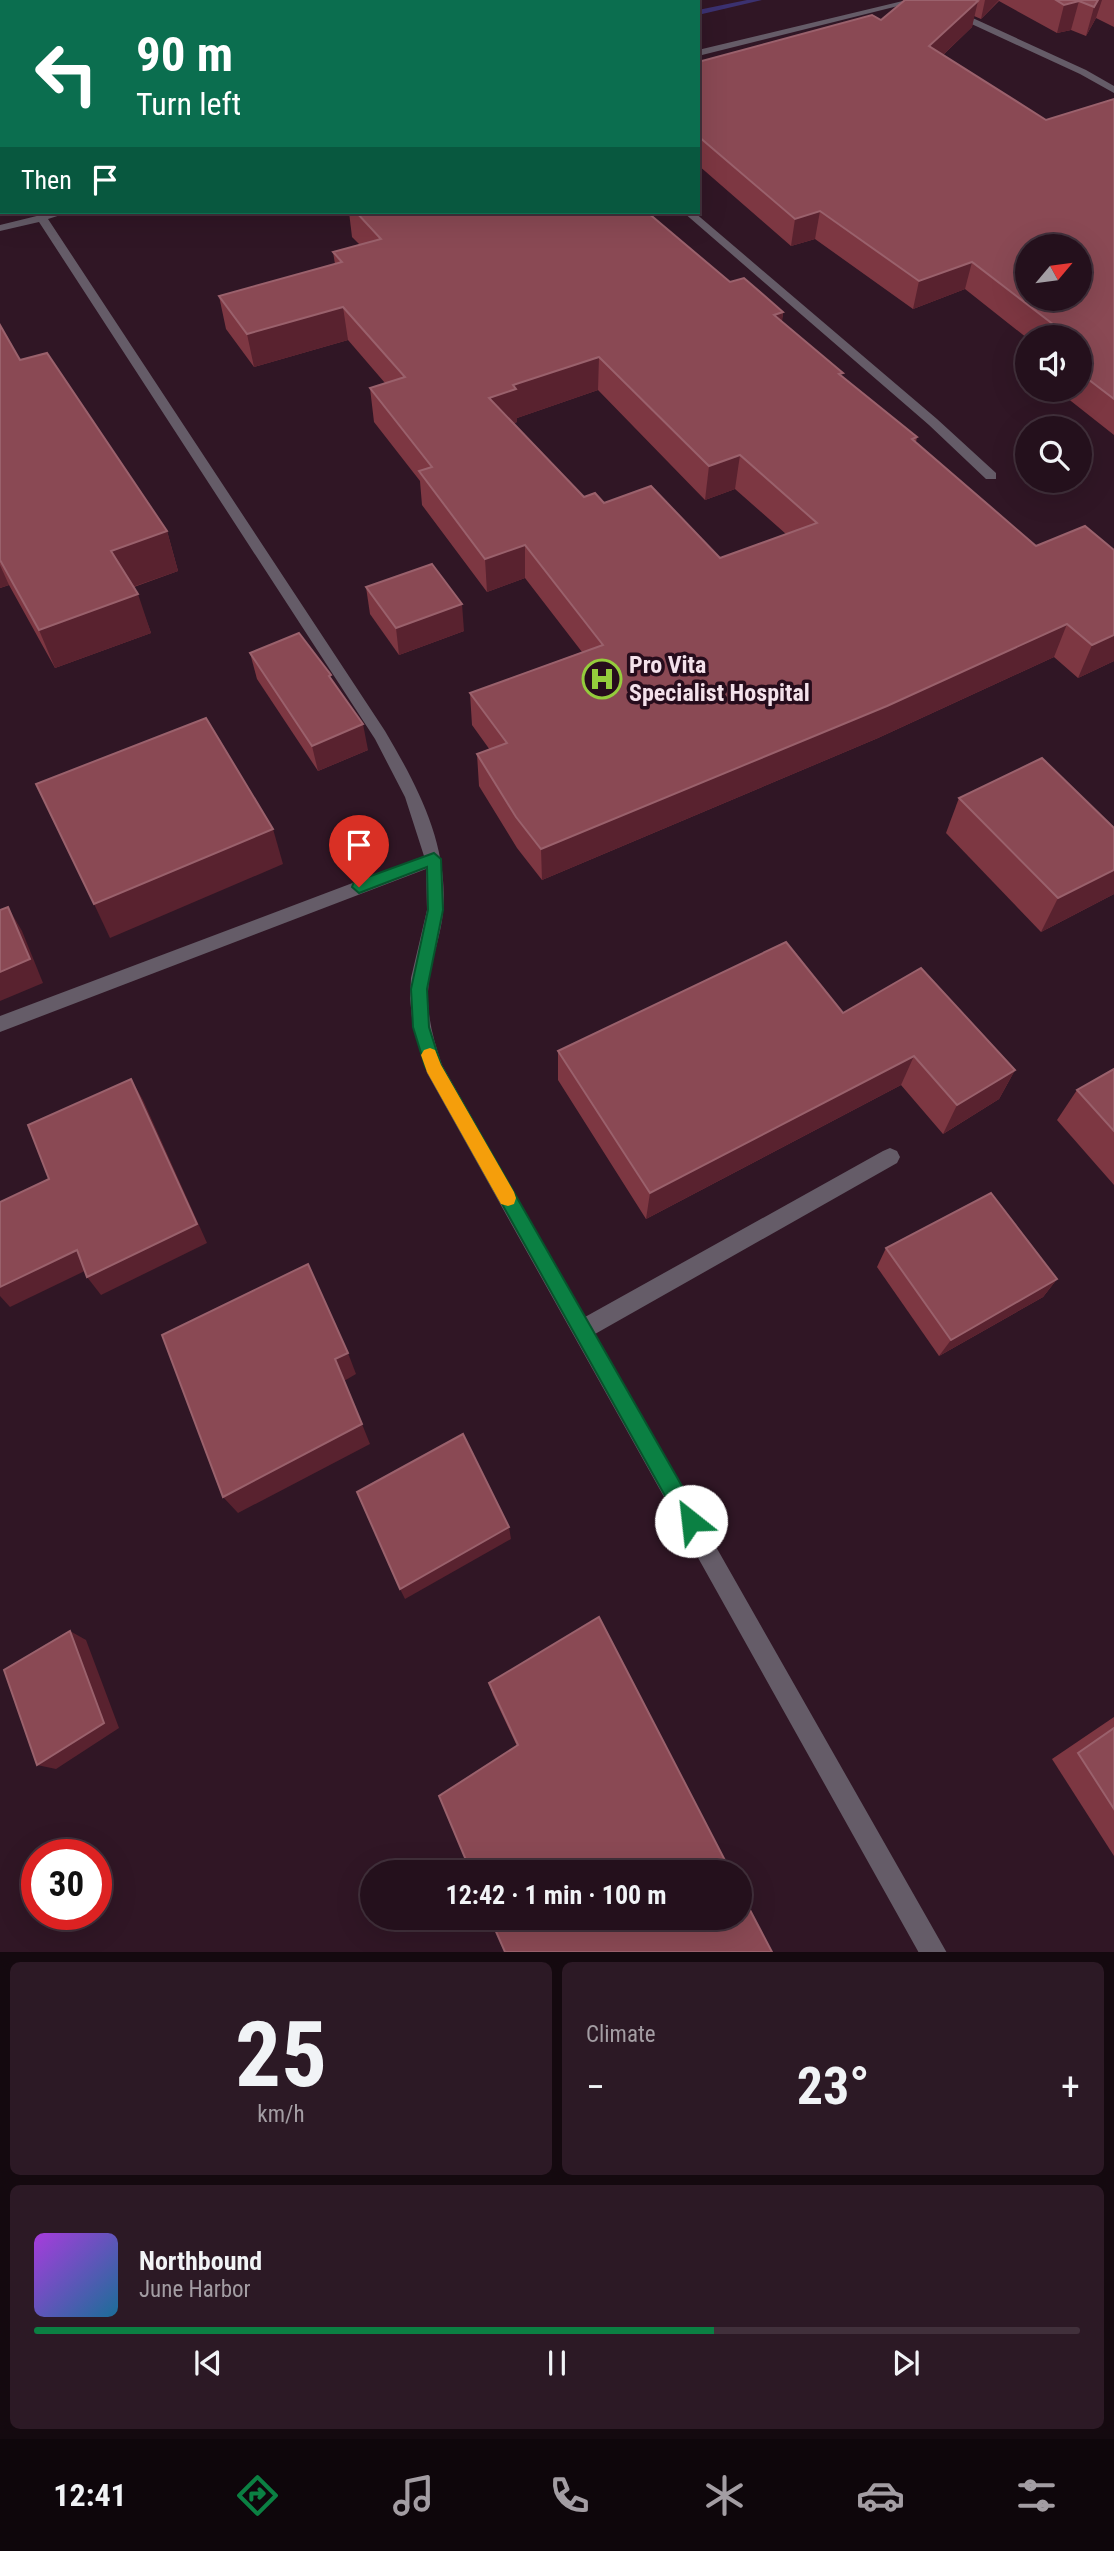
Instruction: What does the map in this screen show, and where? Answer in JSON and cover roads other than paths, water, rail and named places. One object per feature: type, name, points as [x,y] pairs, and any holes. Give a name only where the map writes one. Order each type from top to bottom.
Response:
[{"type":"street","points":[[700,53],[918,0]]},
{"type":"street","points":[[939,6],[1083,72],[1114,90]]},
{"type":"street","points":[[0,228],[57,214]]},
{"type":"street","points":[[690,214],[933,422],[991,476]]},
{"type":"street","points":[[42,218],[380,734],[422,813],[434,859],[435,910],[419,989],[421,1027],[433,1066],[934,1952]]},
{"type":"street","points":[[0,1024],[434,859]]},
{"type":"street","points":[[582,1330],[890,1157]]},
{"type":"waterway","points":[[700,13],[758,0]]},
{"type":"place","name":"Pro Vita Specialist Hospital","points":[[602,679]]}]
